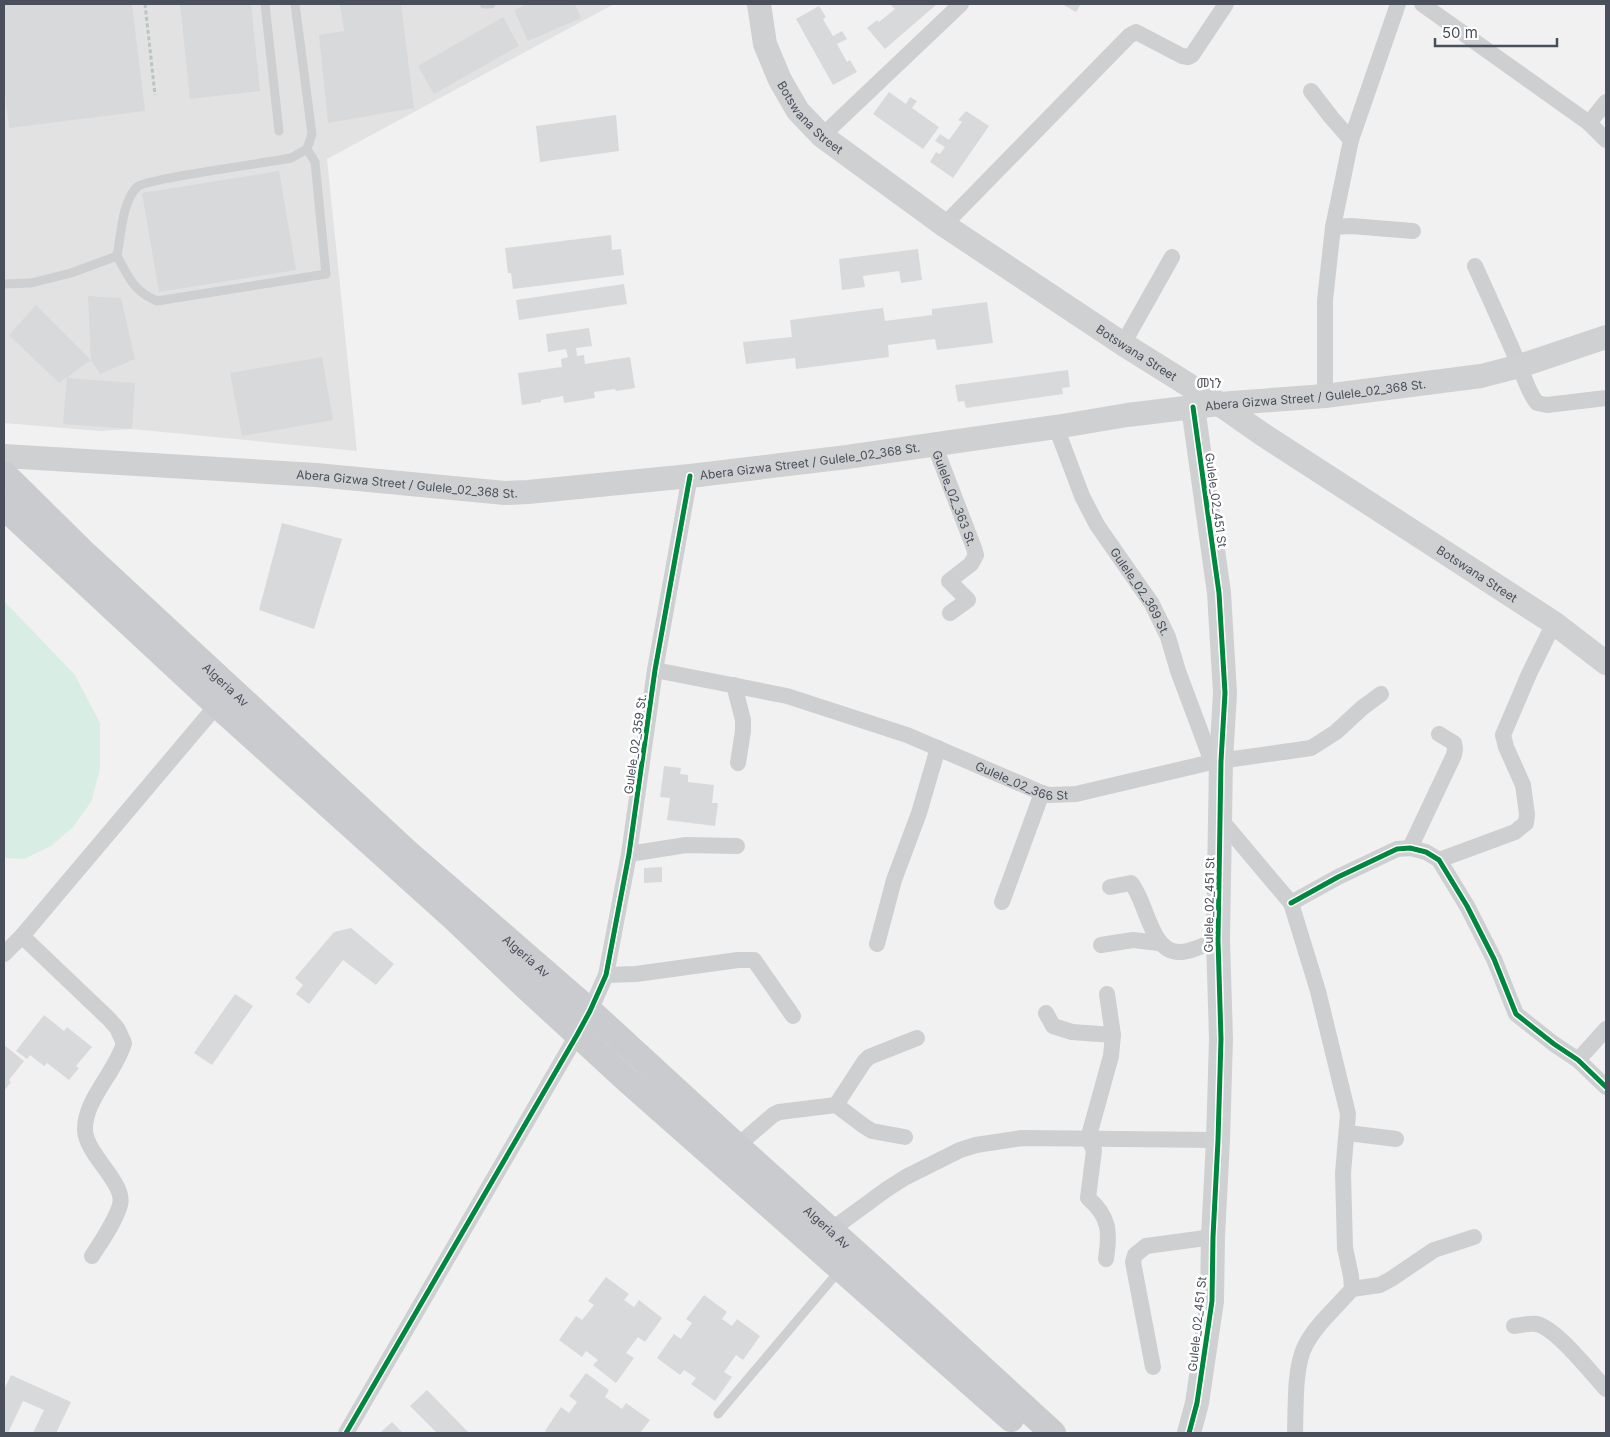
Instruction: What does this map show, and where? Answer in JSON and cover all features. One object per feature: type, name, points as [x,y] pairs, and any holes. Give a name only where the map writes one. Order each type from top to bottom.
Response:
[{"type":"main road","name":"Botswana Street","points":[[759,4],[765,44],[780,80],[798,111],[822,136],[944,224],[1123,344],[1219,404],[1279,445],[1602,654]]},
{"type":"main road","name":"Abera Gizwa Street / Gulele_02_368 St.","points":[[4,456],[316,475],[505,492],[528,492],[690,476],[847,457],[1127,415],[1219,404],[1325,396],[1481,376],[1520,366],[1606,337]]},
{"type":"main road","name":"Gulele_02_451 St","points":[[1189,1433],[1197,1403],[1212,1301],[1212,1237],[1218,1140],[1221,1039],[1218,940],[1221,820],[1217,762],[1225,693],[1219,594],[1193,407]]},
{"type":"main road","name":"Algeria Av","points":[[4,474],[82,551],[223,697],[577,1035],[1027,1433]]},
{"type":"main road","name":"Algeria Av","points":[[4,507],[590,1011],[1053,1433]]},
{"type":"street","points":[[822,136],[961,4]]},
{"type":"street","points":[[944,224],[1129,36],[1136,32],[1182,56],[1188,57],[1192,55],[1226,4]]},
{"type":"street","points":[[1325,396],[1325,300],[1333,227],[1351,140],[1398,4]]},
{"type":"street","points":[[1422,4],[1589,123],[1606,140]]},
{"type":"street","points":[[1311,91],[1351,140]]},
{"type":"street","points":[[1589,123],[1606,102]]},
{"type":"street","points":[[1333,227],[1351,226],[1413,231]]},
{"type":"street","points":[[1123,344],[1172,256]]},
{"type":"street","points":[[1475,266],[1520,366],[1531,396],[1537,403],[1547,405],[1606,398]]},
{"type":"street","name":"Gulele_02_369 St.","points":[[1056,427],[1082,496],[1097,525],[1152,604],[1168,637],[1178,671],[1217,762]]},
{"type":"street","name":"Gulele_02_363 St.","points":[[934,444],[976,555],[971,564],[949,581],[968,600],[950,613]]},
{"type":"street","name":"Gulele_02_359 St.","points":[[346,1433],[577,1035],[606,975],[629,854],[655,670],[690,476]]},
{"type":"street","points":[[1439,860],[1515,832],[1526,823],[1527,814],[1523,785],[1503,735],[1529,674],[1554,624]]},
{"type":"street","name":"Gulele_02_366 St","points":[[655,670],[787,696],[907,735],[1042,793],[1049,794],[1076,794],[1217,762],[1311,748],[1336,732],[1362,708],[1381,694]]},
{"type":"street","points":[[734,685],[743,720],[738,763]]},
{"type":"street","points":[[4,954],[22,936],[223,697]]},
{"type":"street","points":[[1410,848],[1454,756],[1454,743],[1439,734]]},
{"type":"street","points":[[877,944],[894,880],[919,813],[938,748]]},
{"type":"street","points":[[1002,902],[1042,793]]},
{"type":"street","points":[[1221,820],[1291,903],[1318,991],[1348,1114],[1344,1173],[1345,1248],[1352,1289]]},
{"type":"street","points":[[629,854],[686,845],[737,846]]},
{"type":"street","points":[[1291,903],[1338,877],[1397,849],[1410,848],[1426,852],[1439,860],[1467,906],[1490,950],[1516,1014],[1578,1060],[1606,1087]]},
{"type":"street","points":[[1110,887],[1131,883],[1137,890],[1159,943]]},
{"type":"street","points":[[22,936],[108,1018],[117,1028],[124,1043],[120,1055],[94,1099],[86,1117],[85,1132],[91,1150],[113,1179],[120,1194],[121,1203],[92,1256]]},
{"type":"street","points":[[1101,945],[1133,940],[1159,943],[1169,950],[1181,952],[1218,940]]},
{"type":"street","points":[[606,975],[636,974],[738,960],[754,960],[793,1016]]},
{"type":"street","points":[[1106,1259],[1109,1237],[1107,1222],[1099,1207],[1088,1198],[1094,1150],[1088,1139],[1111,1056],[1112,1035],[1107,994]]},
{"type":"street","points":[[1046,1013],[1053,1026],[1072,1032],[1112,1035]]},
{"type":"street","points":[[1578,1060],[1606,1028]]},
{"type":"street","points":[[836,1105],[869,1057],[917,1038]]},
{"type":"street","points":[[737,1146],[779,1112],[836,1105],[872,1131],[905,1137]]},
{"type":"street","points":[[1348,1133],[1396,1139]]},
{"type":"street","points":[[831,1230],[887,1188],[960,1150],[976,1145],[1022,1138],[1218,1140]]},
{"type":"street","points":[[1295,1433],[1298,1374],[1304,1347],[1312,1334],[1352,1289],[1380,1285],[1434,1250],[1474,1236]]},
{"type":"street","points":[[1153,1368],[1133,1262],[1135,1255],[1146,1246],[1212,1237]]},
{"type":"street","points":[[1514,1326],[1539,1325],[1554,1333],[1606,1389]]},
{"type":"lane","points":[[265,4],[279,131]]},
{"type":"lane","points":[[295,4],[312,134],[307,150],[291,158],[160,179],[138,185],[129,197],[117,256],[135,288],[146,296],[158,301],[326,274],[314,162],[307,150]]},
{"type":"lane","points":[[484,4],[491,4]]},
{"type":"lane","points":[[4,284],[31,284],[71,273],[117,256]]},
{"type":"lane","points":[[718,1414],[841,1269]]},
{"type":"path","points":[[145,4],[155,95]]},
{"type":"shaded area","points":[[4,4],[614,4],[327,159],[357,451],[132,429],[100,431],[4,423]]},
{"type":"green space","points":[[4,601],[75,675],[100,723],[100,770],[91,802],[72,828],[51,846],[24,859],[4,858]]},
{"type":"building","points":[[4,4],[132,4],[145,111],[9,128],[4,85]]},
{"type":"building","points":[[180,4],[251,4],[260,91],[190,99]]},
{"type":"building","points":[[340,4],[401,4],[414,108],[328,123],[319,35],[344,31]]},
{"type":"building","points":[[527,4],[575,4],[581,18],[528,41],[514,10]]},
{"type":"building","points":[[890,4],[937,4],[885,49],[867,28],[877,20],[879,22],[895,9]]},
{"type":"building","points":[[1062,4],[1081,4],[1076,12]]},
{"type":"building","points":[[819,6],[826,17],[823,19],[833,36],[842,31],[847,39],[837,44],[847,62],[850,60],[857,72],[833,85],[796,19]]},
{"type":"building","points":[[503,17],[519,46],[434,94],[418,66]]},
{"type":"building","points":[[889,92],[906,104],[910,97],[917,101],[912,108],[939,127],[923,149],[873,114]]},
{"type":"building","points":[[966,111],[989,126],[953,178],[930,162],[936,152],[940,154],[945,147],[935,141],[940,134],[949,140],[962,122],[958,120]]},
{"type":"building","points":[[616,115],[619,151],[540,162],[536,126]]},
{"type":"building","points":[[279,171],[296,270],[159,292],[142,193]]},
{"type":"building","points":[[611,235],[612,250],[621,249],[624,275],[513,289],[511,273],[508,273],[505,248]]},
{"type":"building","points":[[918,249],[922,280],[901,283],[899,271],[863,276],[865,287],[842,290],[839,259]]},
{"type":"building","points":[[624,284],[627,304],[519,320],[516,300]]},
{"type":"building","points":[[88,296],[121,298],[135,359],[100,374],[91,360]]},
{"type":"building","points":[[987,302],[993,343],[937,350],[935,339],[888,345],[889,357],[796,369],[795,358],[746,364],[743,342],[792,337],[790,320],[883,308],[885,321],[932,315],[932,309]]},
{"type":"building","points":[[36,305],[91,360],[59,383],[9,335]]},
{"type":"building","points":[[589,328],[592,346],[576,348],[577,356],[584,355],[585,364],[630,357],[635,388],[594,392],[595,398],[564,403],[563,396],[522,405],[518,373],[562,367],[561,359],[568,357],[566,349],[548,352],[546,334]]},
{"type":"building","points":[[322,357],[333,420],[242,436],[230,373]]},
{"type":"building","points":[[1068,370],[1070,387],[1062,388],[1063,394],[966,408],[964,401],[958,402],[955,385]]},
{"type":"building","points":[[67,378],[135,383],[132,429],[63,424]]},
{"type":"building","points":[[282,523],[342,539],[314,629],[259,610]]},
{"type":"building","points":[[664,766],[681,768],[680,774],[688,775],[688,782],[714,785],[712,803],[718,803],[715,826],[667,820],[670,798],[660,797]]},
{"type":"building","points":[[662,867],[662,882],[644,883],[644,868]]},
{"type":"building","points":[[351,928],[394,964],[376,985],[343,960],[309,1004],[296,994],[303,985],[295,978],[334,932]]},
{"type":"building","points":[[235,994],[253,1006],[212,1065],[194,1053]]},
{"type":"building","points":[[44,1015],[64,1031],[67,1027],[92,1047],[76,1066],[79,1068],[69,1080],[47,1063],[44,1066],[30,1055],[27,1059],[16,1051]]},
{"type":"building","points":[[4,1045],[24,1061],[9,1080],[11,1082],[4,1091]]},
{"type":"building","points":[[606,1277],[629,1294],[624,1300],[634,1307],[639,1300],[662,1318],[645,1342],[638,1337],[626,1353],[634,1358],[616,1383],[593,1365],[598,1360],[586,1351],[582,1357],[559,1340],[576,1316],[582,1320],[594,1305],[588,1301]]},
{"type":"building","points":[[704,1295],[727,1312],[722,1319],[732,1326],[737,1319],[760,1336],[743,1360],[736,1355],[724,1372],[732,1377],[715,1401],[691,1384],[696,1378],[684,1370],[680,1375],[657,1358],[674,1334],[681,1339],[692,1323],[686,1319]]},
{"type":"building","points":[[586,1373],[609,1390],[605,1397],[622,1409],[626,1403],[650,1420],[640,1433],[548,1433],[545,1431],[561,1407],[569,1413],[577,1402],[569,1396]]},
{"type":"building","points":[[11,1375],[71,1402],[56,1433],[33,1433],[44,1410],[23,1401],[8,1433],[4,1433],[4,1390]]},
{"type":"building","points":[[427,1390],[469,1433],[437,1433],[410,1406]]},
{"type":"building","points":[[392,1422],[403,1433],[380,1433]]},
{"type":"cycle path","points":[[1189,1433],[1197,1403],[1212,1301],[1221,1039],[1218,940],[1221,761],[1225,693],[1219,593],[1193,407]]},
{"type":"cycle path","points":[[346,1433],[577,1035],[606,975],[629,854],[655,670],[690,476]]},
{"type":"cycle path","points":[[1291,903],[1338,877],[1397,849],[1410,848],[1426,852],[1439,860],[1467,906],[1494,959],[1516,1014],[1578,1060],[1606,1087]]},
{"type":"district","name":"መነን","points":[[1209,382]]}]
